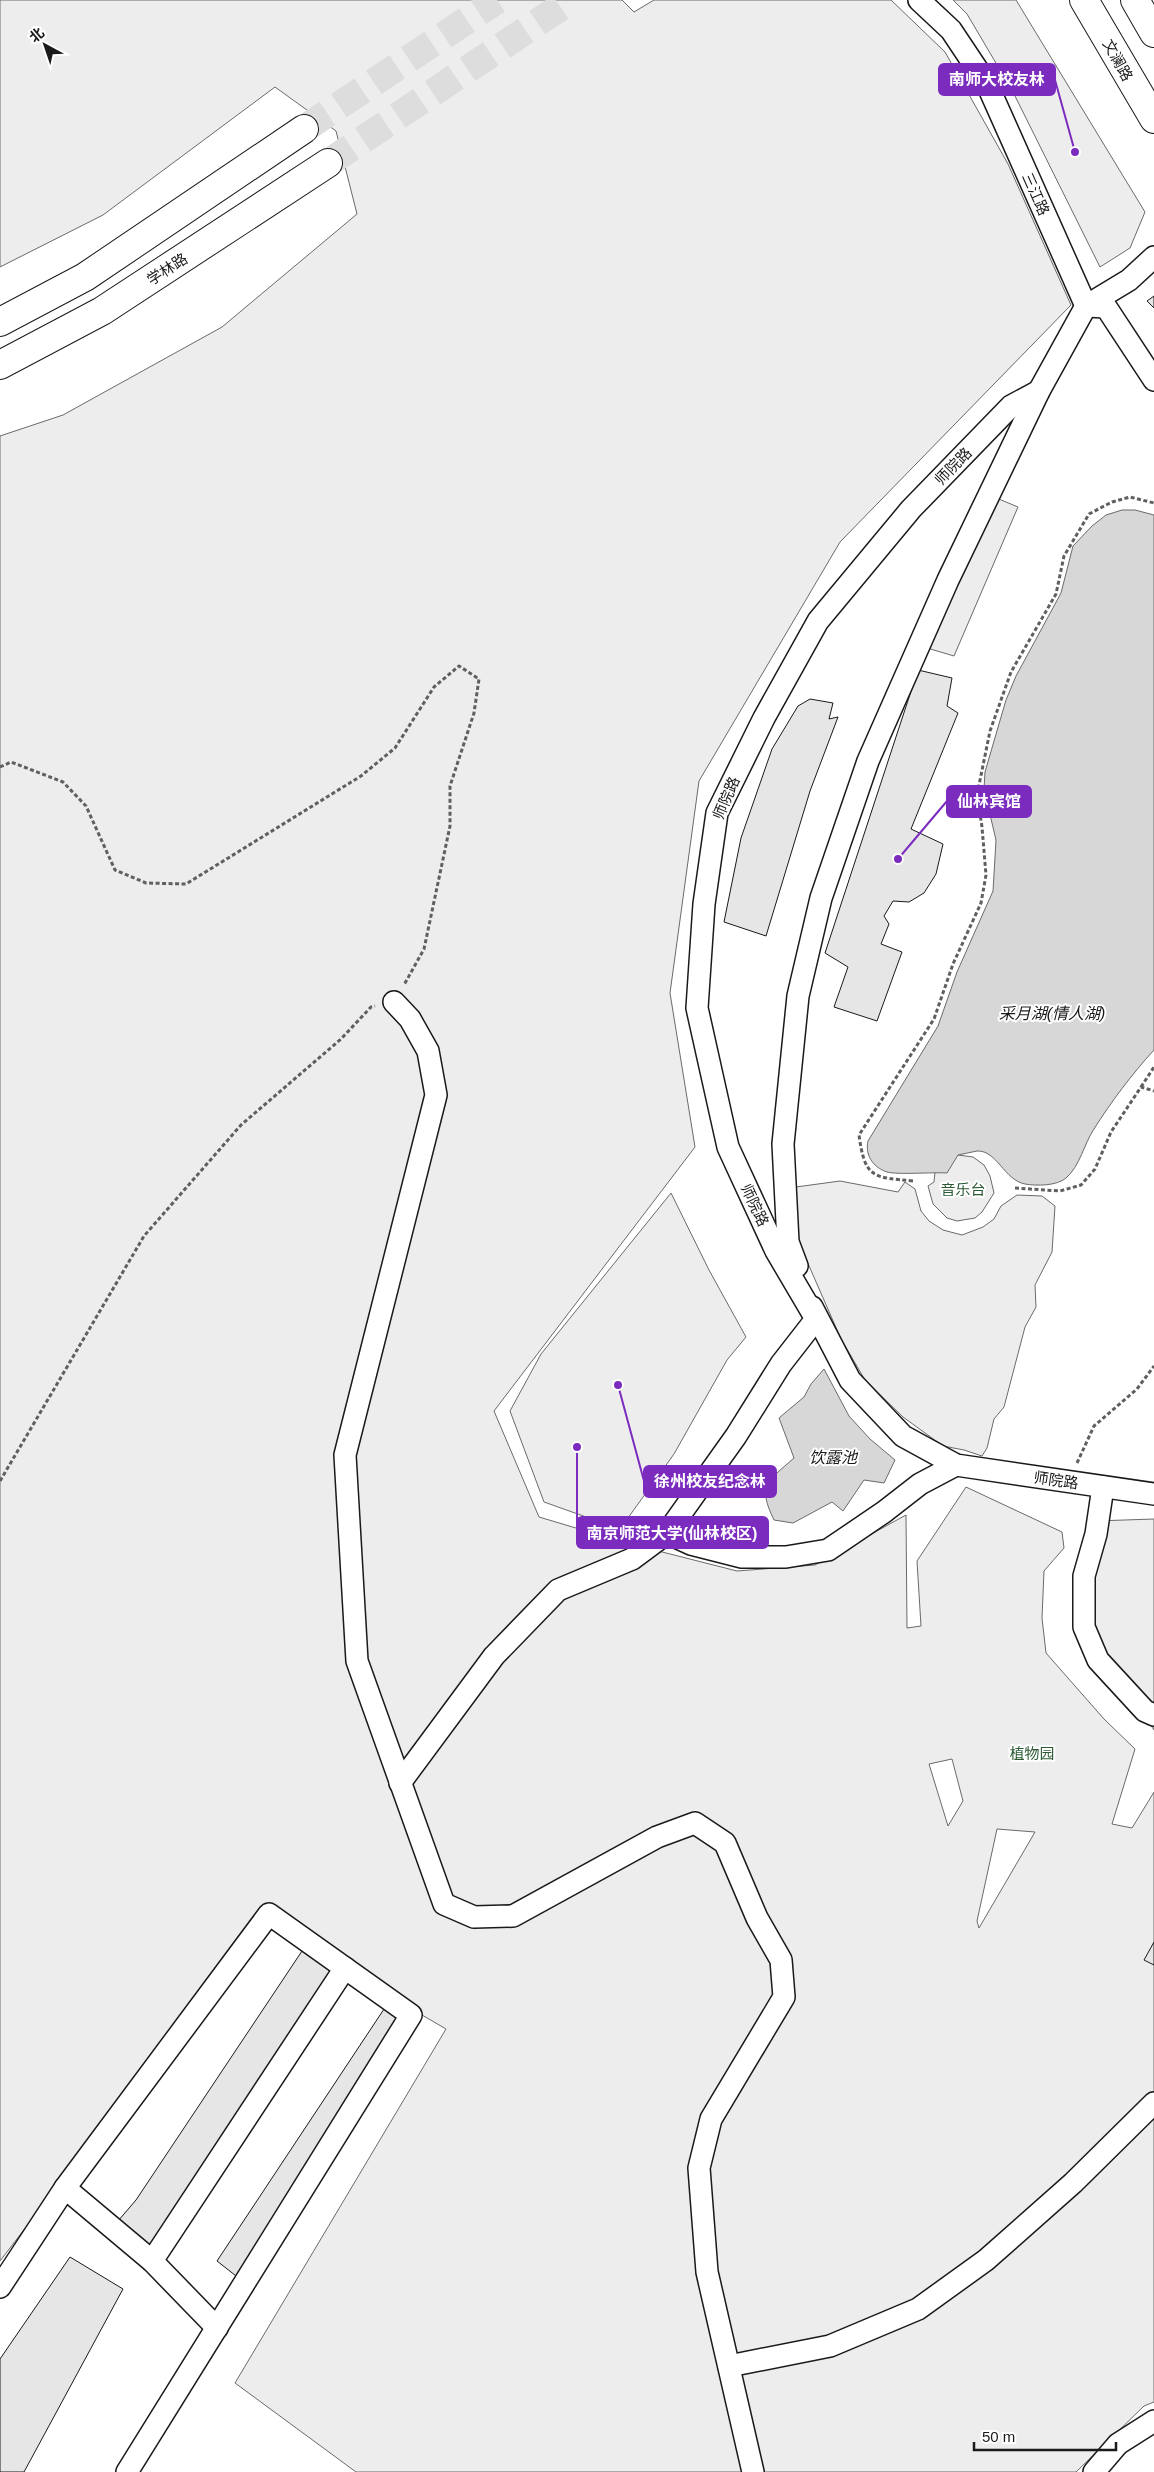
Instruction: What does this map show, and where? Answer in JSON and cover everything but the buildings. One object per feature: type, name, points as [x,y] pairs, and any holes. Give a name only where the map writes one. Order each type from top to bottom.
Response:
[{"type":"main road","name":"文澜路","points":[[1084,0],[1154,120]]},
{"type":"main road","points":[[1135,0],[1154,33]]},
{"type":"main road","points":[[0,322],[86,277],[304,129]]},
{"type":"main road","name":"学林路","points":[[0,365],[102,311],[328,163]]},
{"type":"street","name":"三江路","points":[[919,0],[951,30],[987,84],[1086,306]]},
{"type":"street","name":"师院路","points":[[816,1319],[788,1242],[783,1144],[798,996],[820,898],[868,761],[948,580],[1039,391],[1086,306],[1129,280],[1154,257]]},
{"type":"street","points":[[1086,306],[1106,307],[1154,380]]},
{"type":"street","name":"师院路","points":[[1039,391],[1011,406],[911,509],[818,621],[764,718],[716,813],[704,904],[697,1008],[728,1147],[776,1251],[850,1380],[903,1436],[956,1465],[1154,1494]]},
{"type":"street","points":[[394,1002],[410,1019],[428,1051],[436,1095],[345,1456],[357,1661],[444,1904],[474,1917],[513,1916],[657,1837],[695,1823],[725,1843],[758,1918],[781,1960],[784,1997],[711,2119],[699,2168],[707,2272],[753,2472]]},
{"type":"street","points":[[400,1783],[494,1656],[558,1590],[632,1559],[667,1533],[736,1436],[781,1364],[816,1319]]},
{"type":"street","points":[[667,1533],[692,1544],[742,1557],[786,1558],[828,1550],[884,1512],[920,1484],[956,1465]]},
{"type":"street","points":[[1103,1487],[1096,1534],[1084,1576],[1084,1627],[1098,1660],[1145,1711],[1154,1715]]},
{"type":"street","points":[[0,2288],[65,2188],[269,1914],[411,2015],[127,2472]]},
{"type":"street","points":[[152,2262],[345,1968]]},
{"type":"street","points":[[729,2366],[830,2346],[918,2310],[986,2260],[1073,2183],[1154,2103]]},
{"type":"street","points":[[65,2188],[152,2262],[216,2328]]},
{"type":"street","points":[[1094,2472],[1118,2444],[1154,2421]]},
{"type":"path","points":[[914,1181],[882,1178],[872,1173],[865,1166],[858,1135],[934,1019],[959,950],[981,903],[986,875],[977,795],[990,731],[1010,672],[1056,594],[1064,556],[1089,514],[1112,502],[1130,497],[1154,503]]},
{"type":"path","points":[[0,767],[11,762],[63,782],[86,806],[115,870],[146,883],[186,884],[361,776],[395,748],[418,716],[434,687],[459,666],[479,679],[474,713],[450,786],[450,826],[424,949],[394,1002],[371,1007],[342,1039],[241,1125],[144,1236],[0,1481]]},
{"type":"path","points":[[1015,1188],[1060,1191],[1082,1185],[1095,1169],[1111,1132],[1154,1067]]},
{"type":"path","points":[[1141,1087],[1154,1091]]},
{"type":"path","points":[[1069,1482],[1094,1426],[1136,1389],[1154,1366]]},
{"type":"shaded area","points":[[0,0],[622,0],[634,12],[654,0],[891,0],[945,52],[1008,164],[1071,305],[840,542],[699,781],[670,993],[695,1147],[494,1411],[539,1517],[623,1542],[737,1571],[815,1565],[906,1515],[907,1628],[921,1626],[917,1561],[966,1487],[1062,1532],[1064,1548],[1044,1571],[1042,1618],[1046,1653],[1104,1719],[1135,1749],[1112,1824],[1132,1828],[1154,1792],[1154,2402],[1144,2406],[1076,2472],[356,2472],[235,2383],[446,2029],[261,1921],[0,2261],[0,436],[63,415],[222,327],[357,214],[336,131],[275,87],[103,215],[0,267]],"holes":[[[952,1759],[963,1801],[948,1826],[929,1764]],[[997,1829],[1035,1832],[979,1928],[977,1921]]]},
{"type":"shaded area","points":[[953,0],[1016,0],[1145,212],[1130,248],[1100,267],[1013,92],[967,14]]},
{"type":"shaded area","points":[[994,497],[1018,507],[954,656],[927,648]]},
{"type":"shaded area","name":"音乐台","points":[[958,1155],[973,1157],[984,1165],[990,1176],[994,1193],[982,1212],[975,1218],[957,1221],[947,1218],[933,1204],[928,1186],[934,1182],[935,1172],[940,1165]]},
{"type":"shaded area","points":[[840,1181],[898,1192],[905,1182],[915,1189],[921,1211],[929,1221],[943,1230],[962,1235],[983,1227],[994,1219],[1001,1206],[1017,1195],[1042,1196],[1055,1206],[1052,1252],[1035,1285],[1036,1307],[1025,1327],[1004,1407],[994,1419],[987,1448],[982,1456],[943,1446],[903,1417],[865,1380],[841,1339],[799,1243],[796,1213],[796,1187]]},
{"type":"shaded area","points":[[671,1193],[709,1270],[746,1337],[727,1360],[674,1454],[620,1529],[544,1502],[510,1411],[541,1354]]},
{"type":"shaded area","points":[[1154,1519],[1154,1730],[1094,1641],[1095,1521]]},
{"type":"water","name":"采月湖(情人湖)","points":[[1122,510],[1135,510],[1154,515],[1154,1050],[1107,1109],[1090,1135],[1075,1167],[1062,1181],[1046,1185],[1025,1184],[1011,1177],[990,1155],[977,1151],[958,1155],[947,1173],[887,1172],[877,1167],[871,1160],[867,1146],[868,1141],[938,1026],[957,972],[993,891],[996,840],[984,789],[985,772],[1006,700],[1016,676],[1061,593],[1073,546],[1092,526],[1106,515]]},
{"type":"water","name":"饮露池","points":[[824,1369],[849,1416],[870,1439],[895,1460],[884,1483],[864,1480],[843,1511],[832,1502],[793,1523],[774,1520],[766,1499],[766,1491],[771,1479],[794,1458],[779,1418],[804,1397],[811,1384]]},
{"type":"tunnel","points":[[304,129],[497,0]]},
{"type":"tunnel","points":[[328,163],[571,0]]},
{"type":"place","name":"南师大校友林","points":[[1075,152]]},
{"type":"place","name":"仙林宾馆","points":[[898,859]]},
{"type":"place","name":"徐州校友纪念林","points":[[618,1385]]},
{"type":"place","name":"南京师范大学(仙林校区)","points":[[577,1447]]},
{"type":"park label","name":"植物园","points":[[1032,1753]]}]
